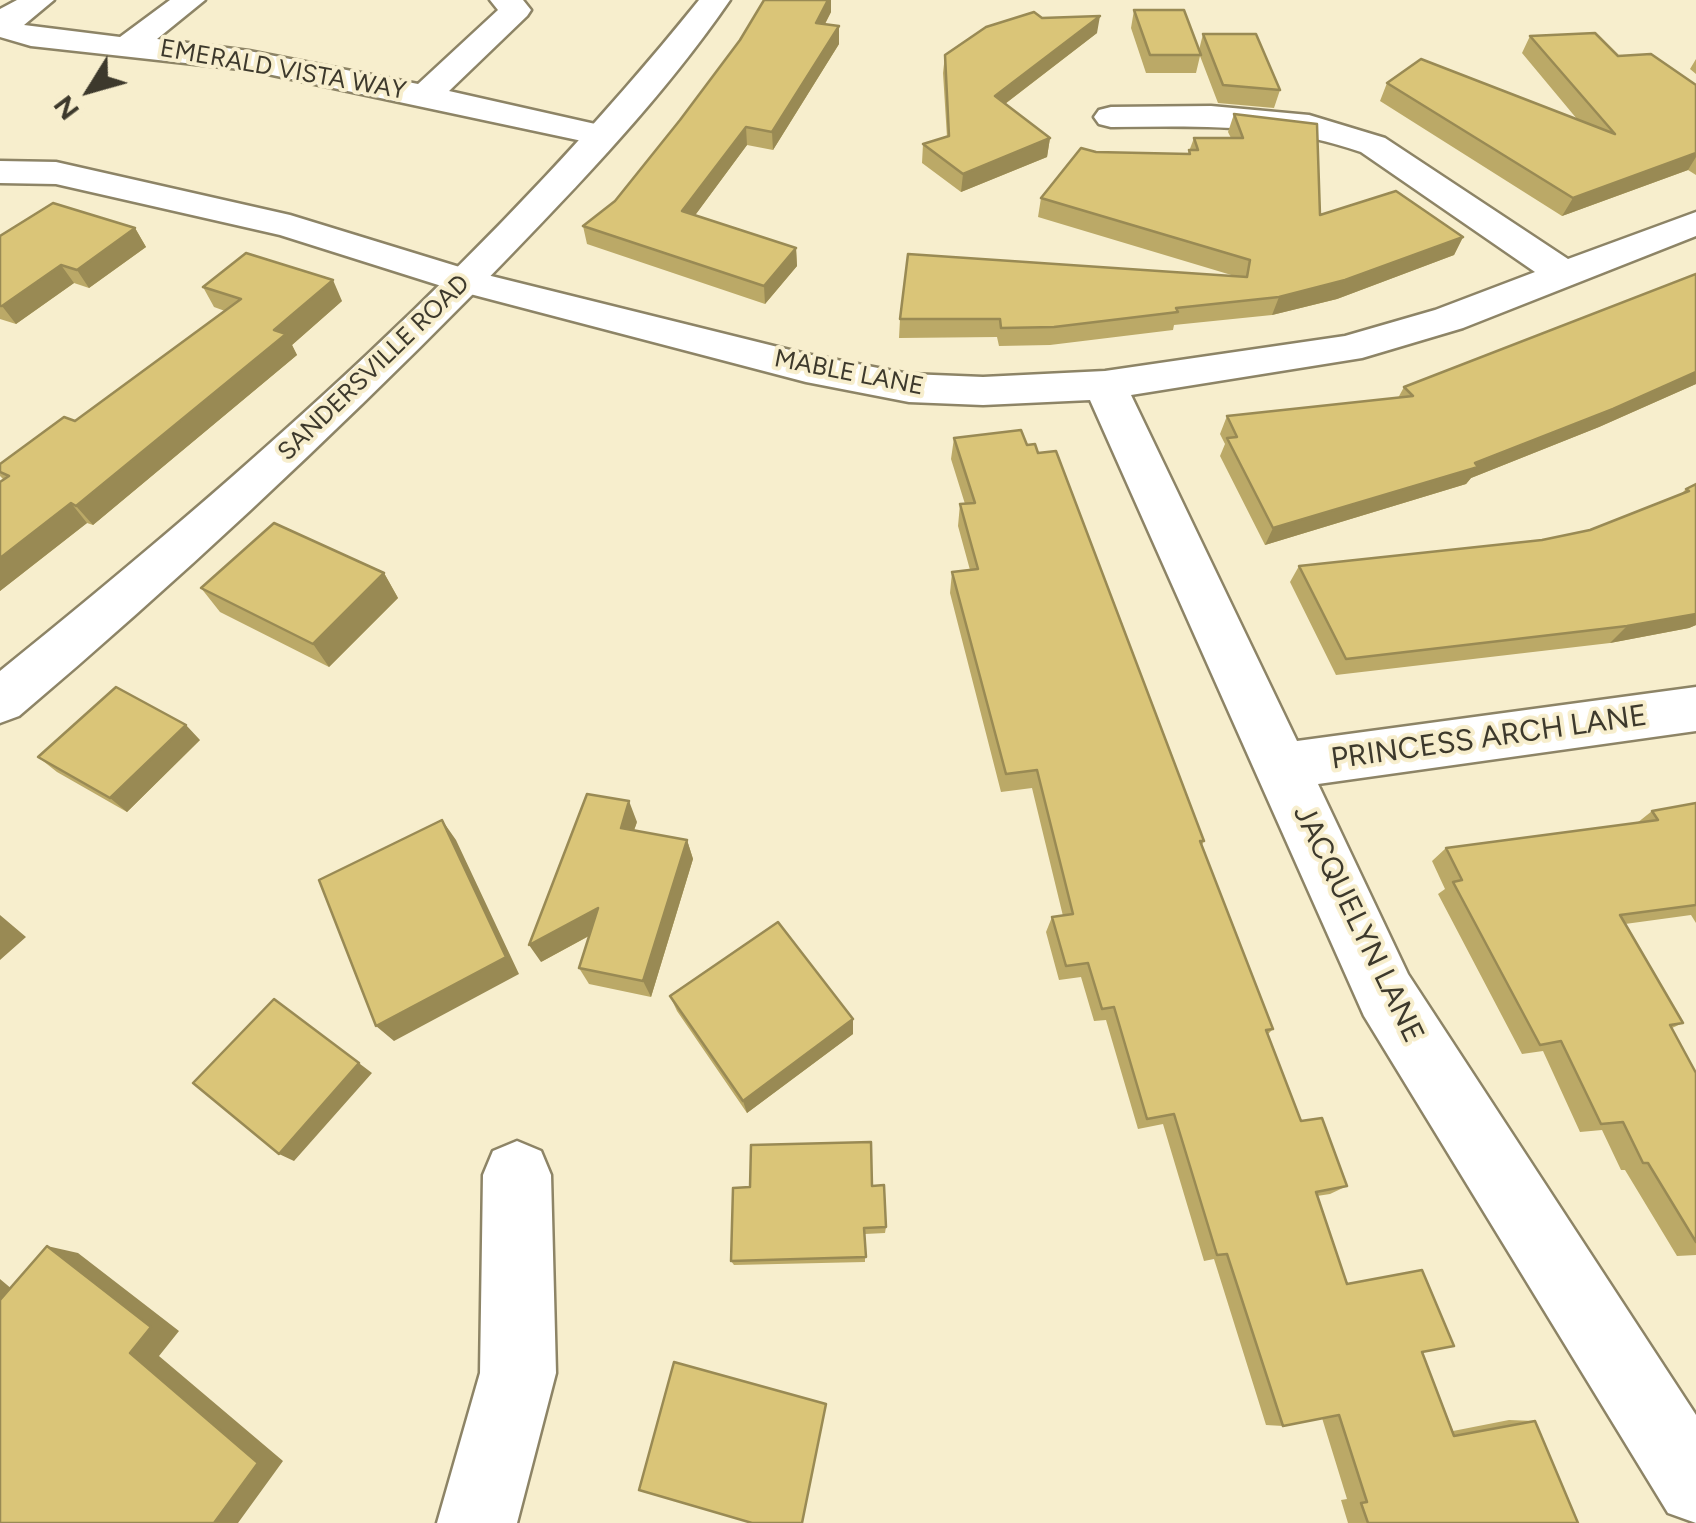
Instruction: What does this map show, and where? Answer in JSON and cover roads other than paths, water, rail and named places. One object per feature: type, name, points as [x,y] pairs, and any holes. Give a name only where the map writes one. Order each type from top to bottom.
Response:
[{"type":"street","name":"EMERALD VISTA WAY","points":[[39,0],[10,18],[9,30],[33,39],[131,44],[278,65],[602,135]]},
{"type":"street","points":[[131,44],[190,0]]},
{"type":"street","name":"EMERALD VISTA WAY","points":[[425,96],[516,10],[505,0]]},
{"type":"street","name":"SANDERSVILLE ROAD","points":[[0,701],[150,578],[247,490],[464,280],[666,64],[715,0]]},
{"type":"street","points":[[1111,117],[1260,116],[1339,131],[1374,146],[1564,274]]},
{"type":"street","name":"MABLE LANE","points":[[0,172],[56,173],[290,226],[464,280],[806,368],[909,388],[983,391],[1105,385],[1266,364],[1374,342],[1696,223]]},
{"type":"street","points":[[0,208],[56,173]]},
{"type":"street","name":"JACQUELYN LANE","points":[[1105,385],[1386,995],[1696,1485]]},
{"type":"street","name":"PRINCESS ARCH LANE","points":[[1282,766],[1696,710]]},
{"type":"street","points":[[477,1523],[518,1373],[517,1175]]}]
